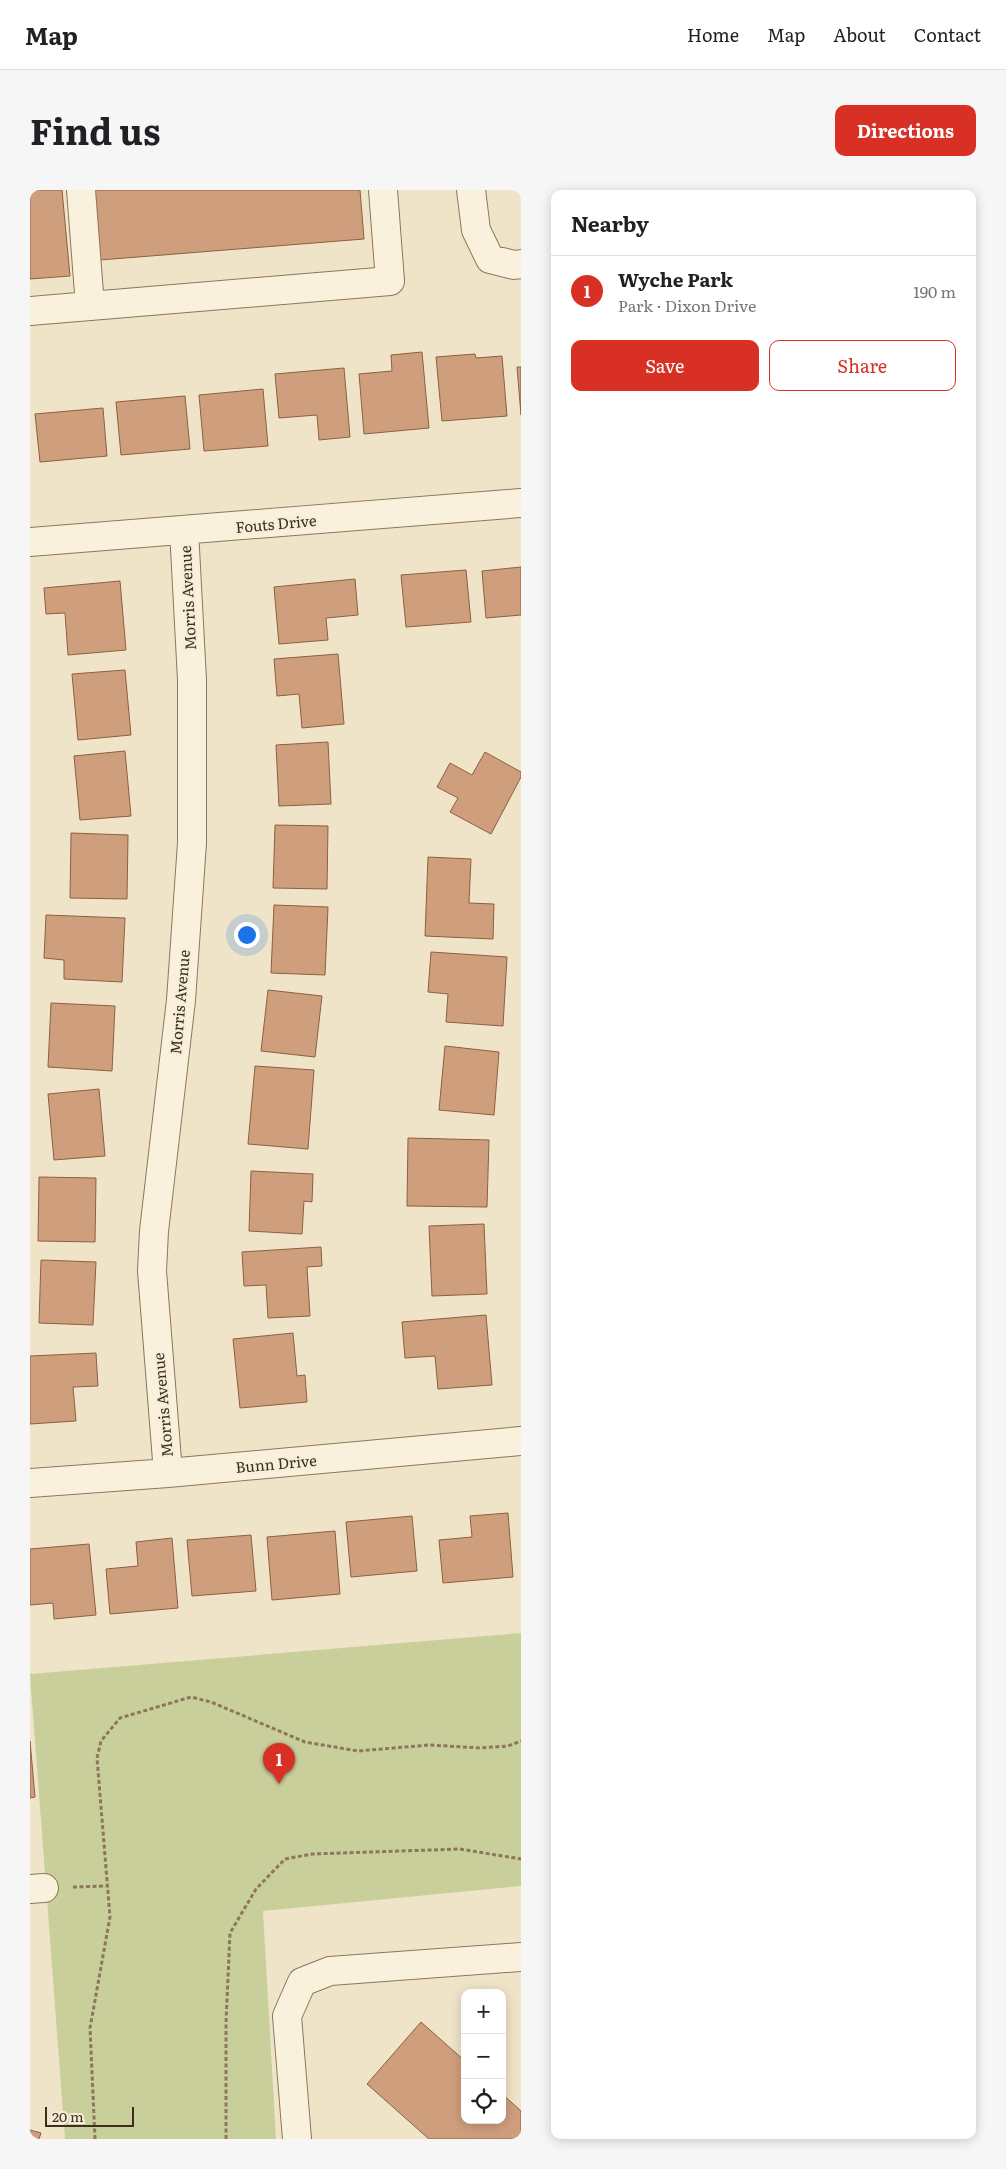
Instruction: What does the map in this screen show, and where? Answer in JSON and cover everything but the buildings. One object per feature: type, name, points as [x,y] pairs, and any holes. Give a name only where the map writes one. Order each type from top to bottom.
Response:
[{"type":"street","points":[[81,190],[90,306]]},
{"type":"street","points":[[30,311],[390,281],[383,190]]},
{"type":"street","points":[[471,190],[476,230],[490,259],[514,265],[521,264]]},
{"type":"street","name":"Fouts Drive","points":[[30,542],[521,503]]},
{"type":"street","name":"Morris Avenue","points":[[168,1473],[152,1271],[154,1231],[181,1000],[192,843],[192,680],[184,530]]},
{"type":"street","name":"Bunn Drive","points":[[30,1483],[168,1473],[521,1441]]},
{"type":"street","points":[[297,2139],[287,2016],[302,1982],[330,1971],[521,1957]]},
{"type":"path","points":[[95,2139],[90,2028],[110,1917],[97,1758],[101,1741],[120,1718],[191,1697],[211,1702],[305,1742],[358,1751],[429,1745],[480,1748],[508,1746],[521,1741]]},
{"type":"path","points":[[226,2139],[226,2022],[230,1933],[256,1889],[285,1859],[312,1854],[460,1849],[521,1859]]},
{"type":"path","points":[[37,1888],[107,1886]]},
{"type":"green space","points":[[521,1633],[521,1886],[263,1911],[276,2139],[65,2139],[30,1674]]},
{"type":"place","name":"Wyche Park","points":[[279,1784]]}]
